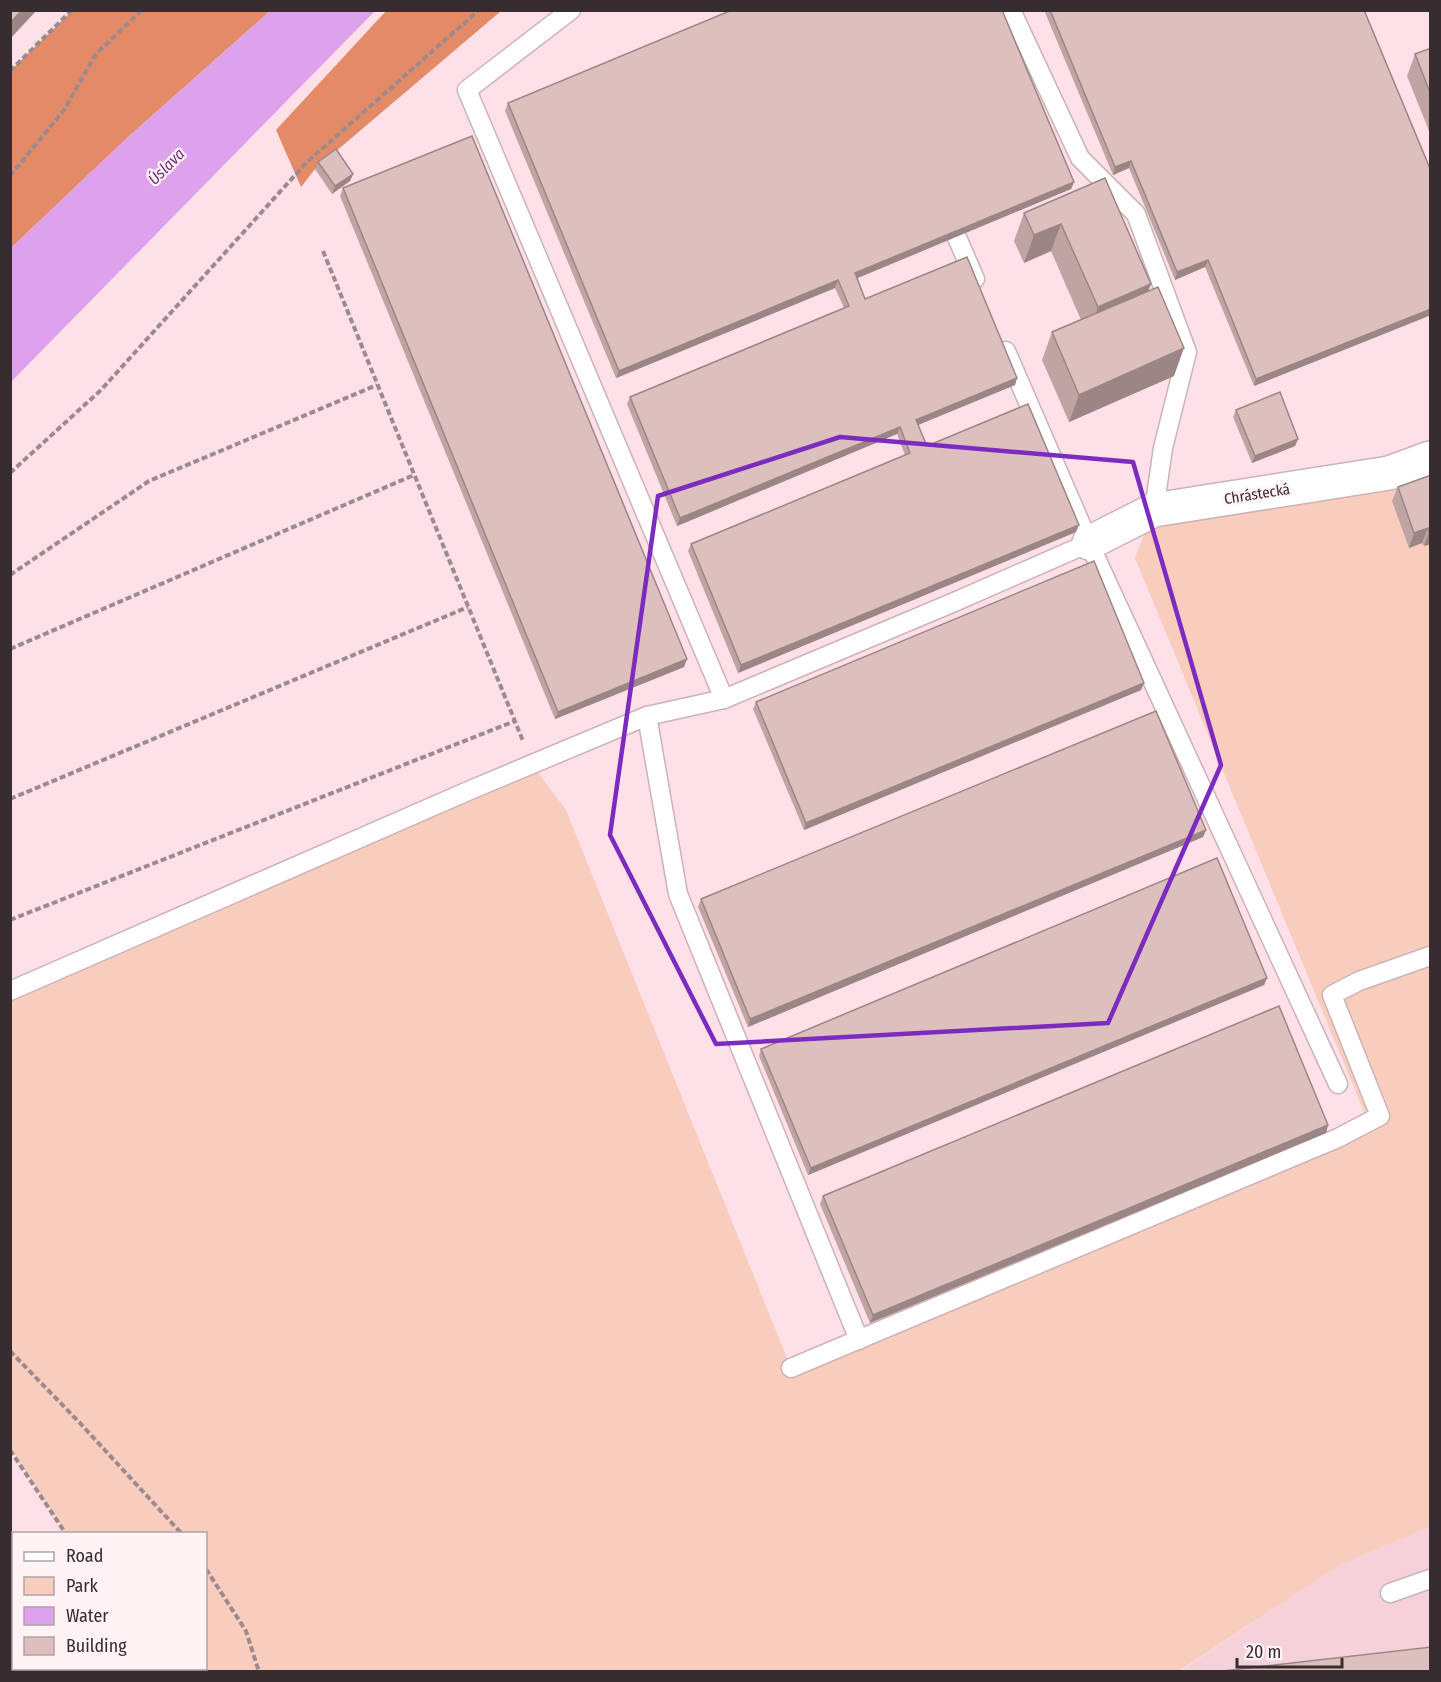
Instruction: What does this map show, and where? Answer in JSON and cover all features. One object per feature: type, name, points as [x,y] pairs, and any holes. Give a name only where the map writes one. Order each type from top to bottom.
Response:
[{"type":"street","name":"Chrástecká","points":[[1089,543],[1155,510],[1389,473],[1431,458]]},
{"type":"lane","points":[[571,10],[467,90],[724,699]]},
{"type":"lane","points":[[1011,10],[1080,158],[1136,214],[1187,352],[1163,448],[1155,510]]},
{"type":"lane","points":[[952,226],[980,292]]},
{"type":"lane","points":[[999,335],[1089,543],[1338,1084]]},
{"type":"lane","points":[[10,991],[646,716],[724,699],[1089,543]]},
{"type":"lane","points":[[646,716],[678,894],[859,1340]]},
{"type":"lane","points":[[791,1368],[1338,1138],[1380,1116],[1332,995],[1359,981],[1431,956]]},
{"type":"lane","points":[[1390,1593],[1431,1579]]},
{"type":"path","points":[[10,71],[72,10]]},
{"type":"path","points":[[10,176],[64,110],[96,54],[142,10]]},
{"type":"path","points":[[10,473],[101,390],[306,163],[479,10]]},
{"type":"path","points":[[323,251],[532,764]]},
{"type":"path","points":[[10,575],[149,482],[377,384]]},
{"type":"path","points":[[10,649],[414,475]]},
{"type":"path","points":[[10,799],[468,607]]},
{"type":"path","points":[[10,921],[515,721]]},
{"type":"path","points":[[10,1351],[181,1532]]},
{"type":"path","points":[[10,1449],[65,1532]]},
{"type":"path","points":[[207,1571],[246,1631],[259,1671]]},
{"type":"highlighted area","points":[[840,437],[1133,462],[1221,765],[1108,1023],[716,1044],[610,835],[658,496]]},
{"type":"shaded area","points":[[72,11],[270,11],[127,138],[11,248],[10,71]]},
{"type":"shaded area","points":[[386,11],[501,11],[315,169],[301,187],[276,130]]},
{"type":"shaded area","points":[[1430,1527],[1430,1671],[1179,1672],[1341,1564]]},
{"type":"green space","points":[[1430,458],[1430,1527],[1341,1564],[1179,1671],[200,1671],[207,1670],[207,1532],[65,1532],[11,1449],[10,991],[532,764],[566,810],[791,1368],[1367,1119],[1135,558],[1154,510]]},
{"type":"water","name":"Úslava","points":[[270,11],[375,11],[11,382],[11,248],[127,138]]},
{"type":"building","points":[[10,10],[22,10],[10,23]]},
{"type":"building","points":[[732,10],[1002,10],[1074,182],[855,273],[865,299],[967,257],[1017,378],[916,420],[927,446],[1028,404],[1079,525],[741,665],[691,544],[910,453],[900,427],[680,518],[630,397],[849,306],[838,280],[619,371],[508,103]]},
{"type":"building","points":[[1050,10],[1364,10],[1431,171],[1431,309],[1256,379],[1208,260],[1177,272],[1131,161],[1115,167]]},
{"type":"building","points":[[1431,48],[1431,95],[1415,54]]},
{"type":"building","points":[[472,136],[687,659],[558,712],[343,188]]},
{"type":"building","points":[[336,149],[353,174],[335,186],[318,162]]},
{"type":"building","points":[[1105,178],[1151,284],[1098,307],[1061,224],[1034,235],[1024,213]]},
{"type":"building","points":[[1158,287],[1184,348],[1079,395],[1052,332]]},
{"type":"building","points":[[1280,392],[1298,439],[1255,456],[1236,410]]},
{"type":"building","points":[[1431,475],[1431,531],[1429,532],[1428,528],[1414,533],[1398,487]]},
{"type":"building","points":[[1094,561],[1144,683],[806,823],[756,702]]},
{"type":"building","points":[[1156,711],[1206,830],[750,1019],[701,899]]},
{"type":"building","points":[[1217,858],[1267,978],[811,1168],[761,1049]]},
{"type":"building","points":[[1279,1006],[1328,1125],[873,1315],[823,1196]]},
{"type":"building","points":[[1431,1647],[1431,1671],[1223,1671]]}]
